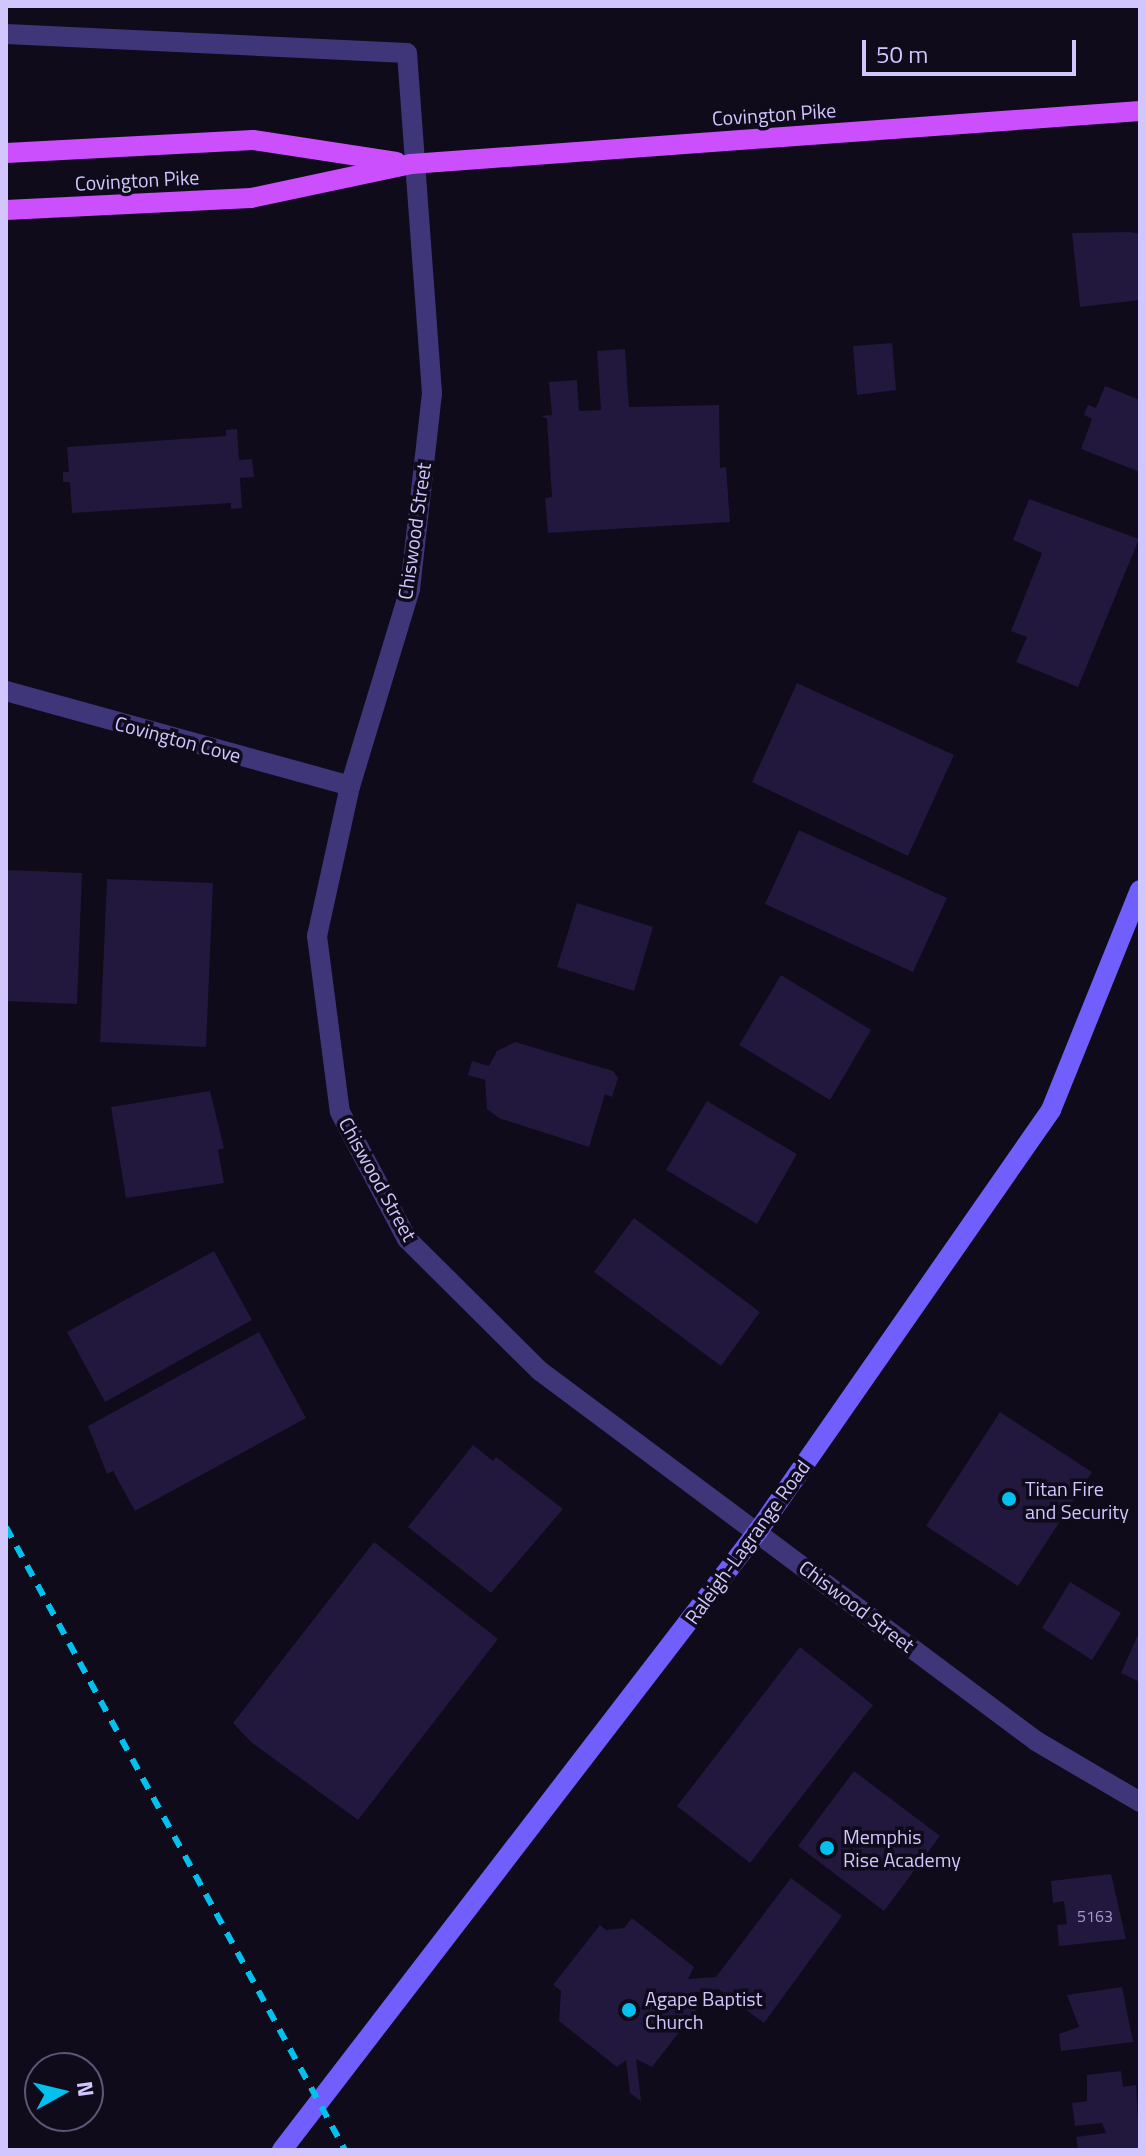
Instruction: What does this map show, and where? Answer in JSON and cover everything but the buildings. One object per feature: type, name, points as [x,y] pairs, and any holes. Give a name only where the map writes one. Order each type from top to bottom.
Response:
[{"type":"main road","name":"Covington Pike","points":[[6,210],[251,198],[411,164],[1140,111]]},
{"type":"main road","name":"Covington Pike","points":[[6,153],[253,140],[411,164]]},
{"type":"main road","name":"Raleigh-Lagrange Road","points":[[282,2150],[758,1531],[1051,1110],[1140,890]]},
{"type":"street","name":"Chiswood Street","points":[[6,34],[407,53],[411,164],[432,393],[410,589],[350,786],[317,936],[340,1112],[407,1239],[540,1371],[1036,1741],[1140,1802]]},
{"type":"street","name":"Covington Cove","points":[[6,691],[350,786]]},
{"type":"railway","points":[[6,1527],[345,2150]]},
{"type":"place","name":"Titan Fire and Security","points":[[1009,1499]]},
{"type":"place","name":"Memphis Rise Academy","points":[[827,1848]]},
{"type":"place","name":"Agape Baptist Church","points":[[629,2010]]}]
